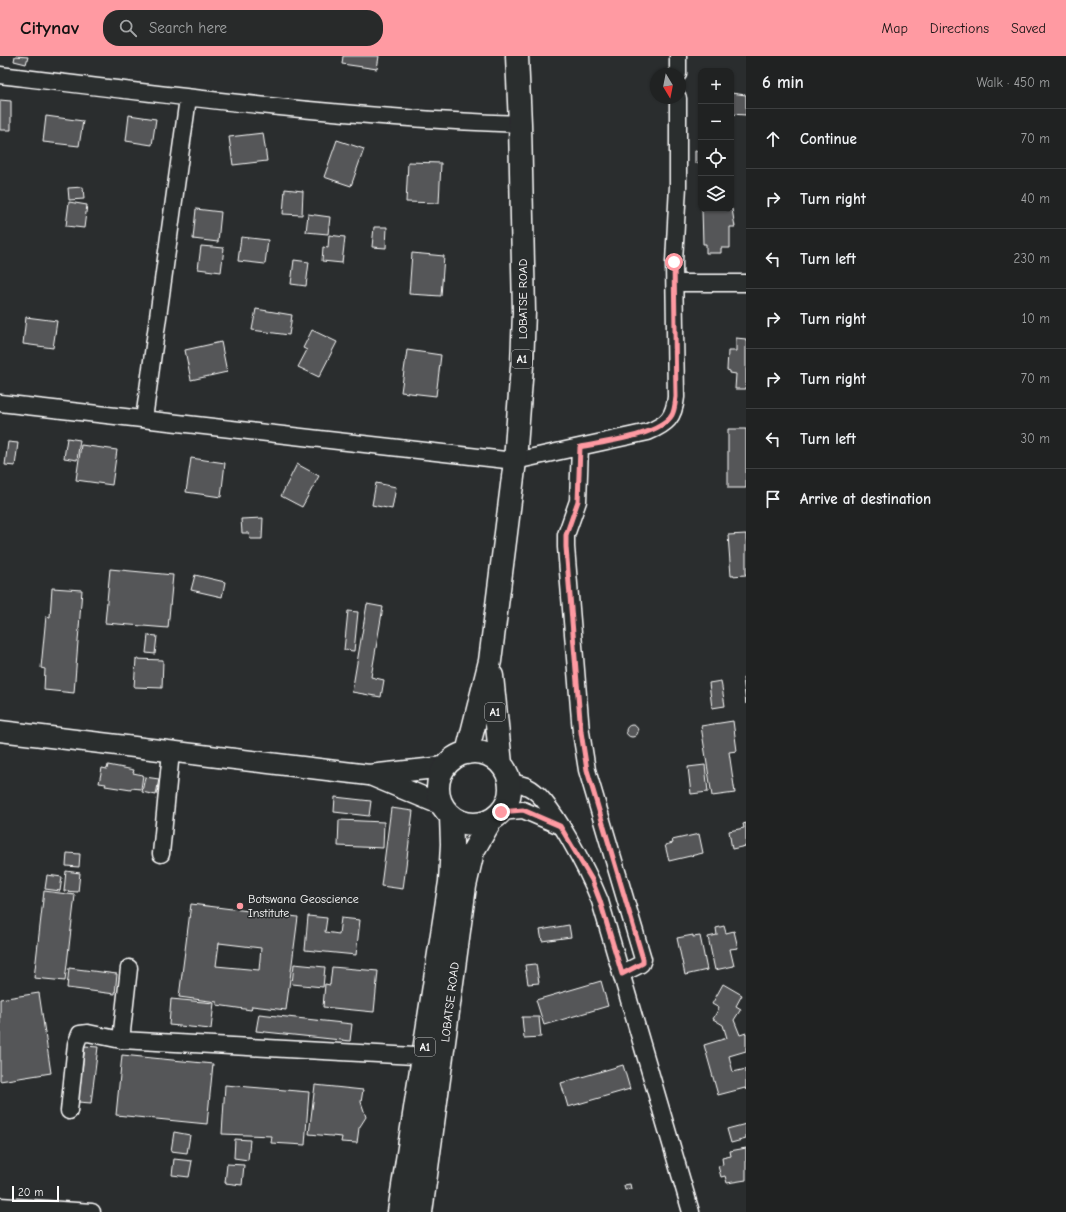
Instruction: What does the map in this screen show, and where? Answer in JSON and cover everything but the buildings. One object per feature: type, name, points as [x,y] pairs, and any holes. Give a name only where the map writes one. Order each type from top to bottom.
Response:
[{"type":"highway","name":"LOBATSE ROAD","points":[[467,753],[490,661],[515,461],[522,366],[524,312],[517,56]]},
{"type":"highway","name":"LOBATSE ROAD","points":[[399,1212],[433,1057],[473,851],[509,798],[490,661]]},
{"type":"highway","points":[[445,767],[455,758],[467,753],[479,752],[491,756],[505,773]]},
{"type":"highway","name":"LOBATSE ROAD","points":[[421,1212],[433,1057],[450,882],[452,844],[447,811],[438,793],[439,779],[445,767]]},
{"type":"highway","points":[[447,811],[463,823],[477,824],[496,816]]},
{"type":"main road","points":[[0,731],[368,775],[445,767]]},
{"type":"main road","points":[[368,775],[447,811]]},
{"type":"street","points":[[678,56],[678,68]]},
{"type":"street","points":[[0,75],[188,98],[366,116],[520,124]]},
{"type":"street","points":[[144,420],[188,98]]},
{"type":"street","points":[[0,403],[515,461],[648,432],[660,427],[672,415],[676,397],[674,244],[678,186],[678,104]]},
{"type":"street","points":[[675,282],[746,284]]},
{"type":"street","points":[[580,447],[578,501],[566,535],[566,547],[581,732],[587,770],[643,959],[641,964],[622,974]]},
{"type":"street","points":[[161,854],[171,752]]},
{"type":"street","points":[[505,773],[538,795],[560,826],[592,880],[600,901],[622,974],[691,1212]]},
{"type":"street","points":[[496,816],[523,810],[560,826]]},
{"type":"street","points":[[121,1040],[129,968]]},
{"type":"street","points":[[69,1111],[78,1036],[83,1033],[121,1040],[433,1057]]},
{"type":"street","points":[[0,1206],[92,1212]]},
{"type":"place","name":"Botswana Geoscience Institute","points":[[240,906]]},
{"type":"route","points":[[501,812],[523,810],[560,826],[592,880],[600,901],[622,974],[643,963],[628,905],[587,770],[581,732],[569,591],[566,535],[578,501],[580,490],[580,447],[648,432],[660,427],[668,421],[675,408],[674,262]]}]
